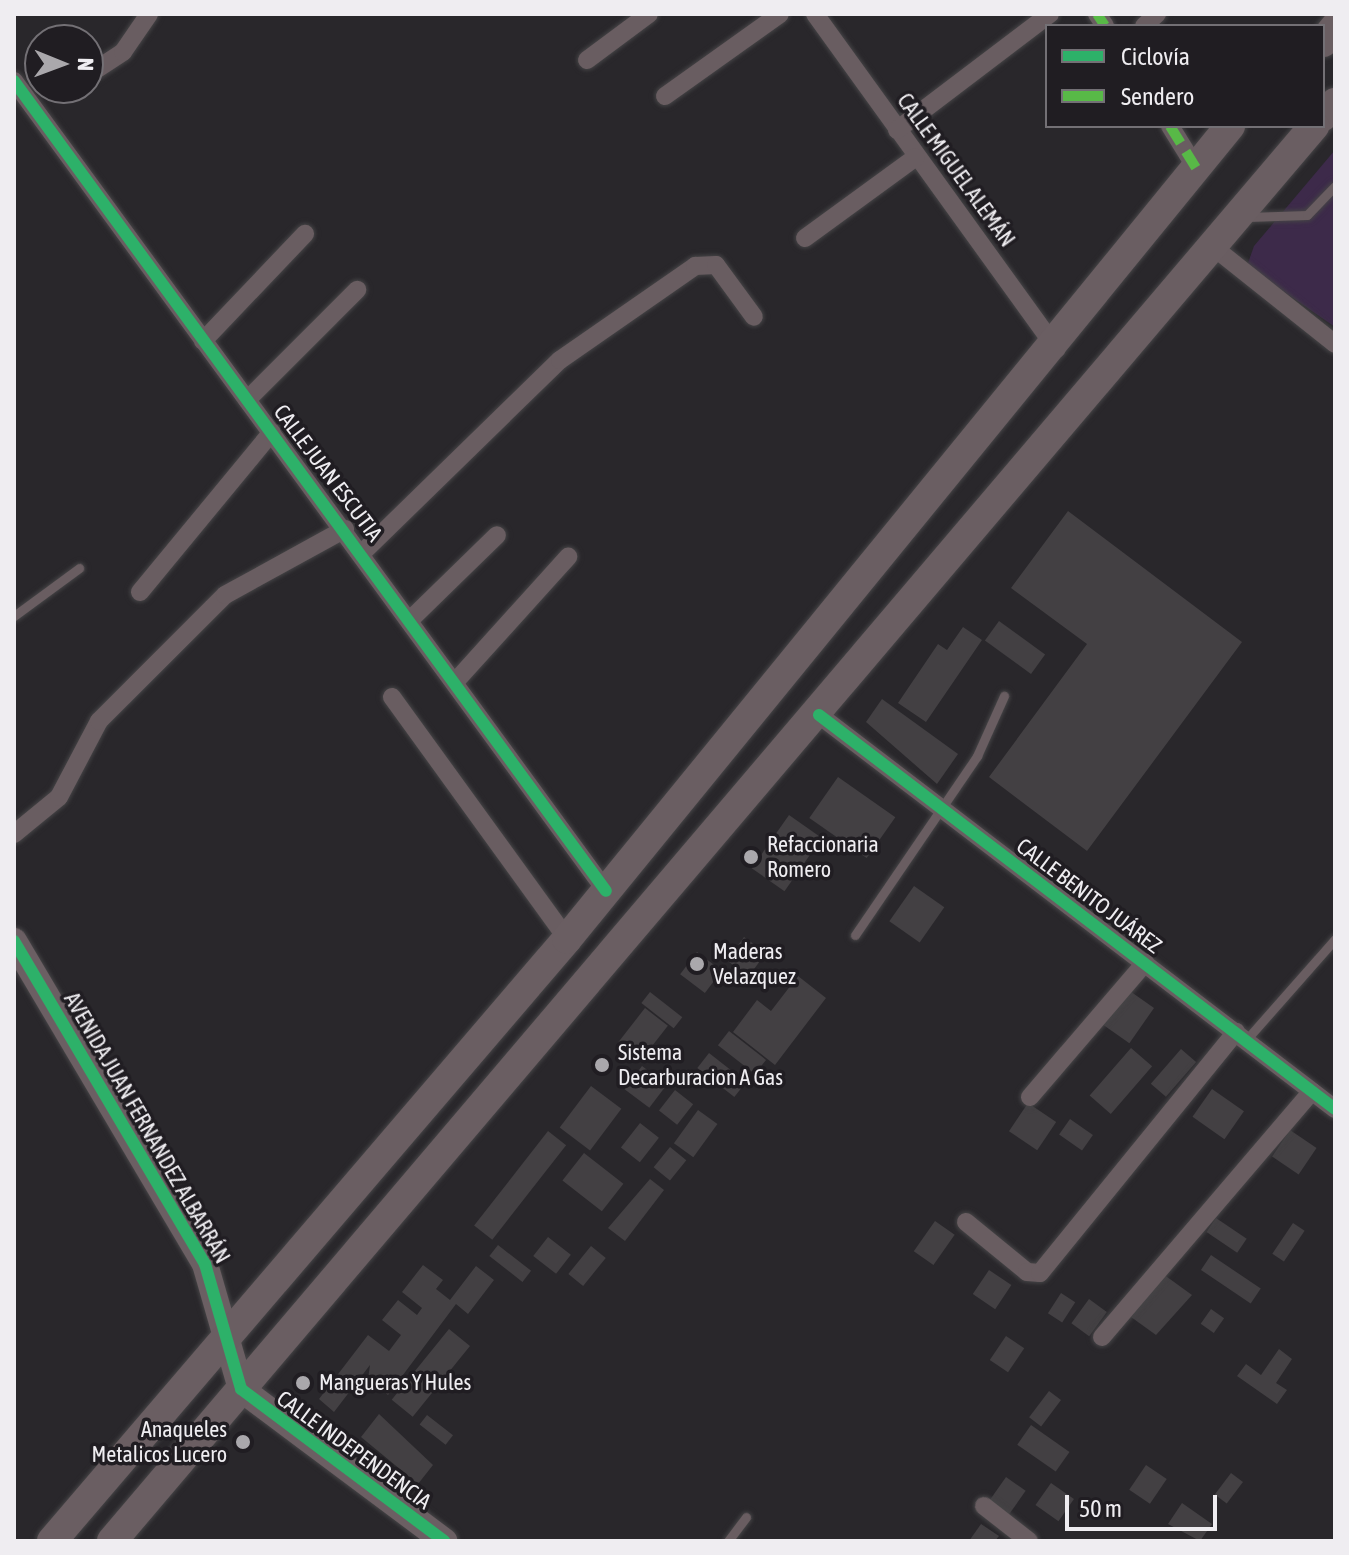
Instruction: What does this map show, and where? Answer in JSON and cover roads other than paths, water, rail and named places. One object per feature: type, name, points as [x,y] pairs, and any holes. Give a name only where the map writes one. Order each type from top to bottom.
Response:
[{"type":"main road","points":[[52,1541],[567,939],[1050,355],[1228,128]]},
{"type":"main road","points":[[1050,355],[1180,213],[1251,128]]},
{"type":"main road","points":[[112,1541],[819,715],[1312,128]]},
{"type":"street","points":[[104,64],[123,52],[149,14]]},
{"type":"street","points":[[587,60],[649,14]]},
{"type":"street","points":[[665,96],[780,14]]},
{"type":"street","name":"CALLE MIGUEL ALEMÁN","points":[[815,14],[1050,355]]},
{"type":"street","points":[[897,130],[1050,14]]},
{"type":"street","name":"CALLE JUAN ESCUTIA","points":[[16,85],[203,341],[363,552],[606,891]]},
{"type":"street","points":[[1171,128],[1196,168]]},
{"type":"street","points":[[805,238],[916,157]]},
{"type":"street","points":[[203,341],[305,234]]},
{"type":"street","points":[[1212,246],[1335,344]]},
{"type":"street","points":[[363,552],[560,360],[695,266],[716,265],[754,317]]},
{"type":"street","points":[[247,400],[357,290]]},
{"type":"street","points":[[140,592],[272,432]]},
{"type":"street","points":[[14,834],[59,797],[99,721],[225,595],[345,529]]},
{"type":"street","points":[[411,619],[497,535]]},
{"type":"street","points":[[455,682],[568,557]]},
{"type":"street","points":[[392,697],[567,939]]},
{"type":"street","name":"CALLE BENITO JUÁREZ","points":[[819,715],[1335,1109]]},
{"type":"street","name":"AVENIDA JUAN FERNANDEZ ALBARRÁN","points":[[17,950],[205,1264],[241,1389]]},
{"type":"street","points":[[1030,1097],[1145,963]]},
{"type":"street","points":[[966,1222],[1027,1272],[1040,1273],[1241,1036]]},
{"type":"street","points":[[1102,1337],[1312,1091]]},
{"type":"street","name":"CALLE INDEPENDENCIA","points":[[241,1389],[440,1540]]},
{"type":"street","points":[[984,1506],[1029,1541]]},
{"type":"lane","points":[[1236,216],[1307,215],[1335,186]]},
{"type":"lane","points":[[14,616],[79,568]]},
{"type":"lane","points":[[855,935],[943,810],[1004,696]]},
{"type":"lane","points":[[1241,1036],[1335,939]]},
{"type":"lane","points":[[728,1541],[746,1517]]},
{"type":"place","name":"Refaccionaria Romero","points":[[751,857]]},
{"type":"place","name":"Maderas Velazquez","points":[[697,964]]},
{"type":"place","name":"Sistema Decarburacion A Gas","points":[[602,1065]]},
{"type":"place","name":"Mangueras Y Hules","points":[[303,1383]]},
{"type":"place","name":"Anaqueles Metalicos Lucero","points":[[243,1442]]}]
